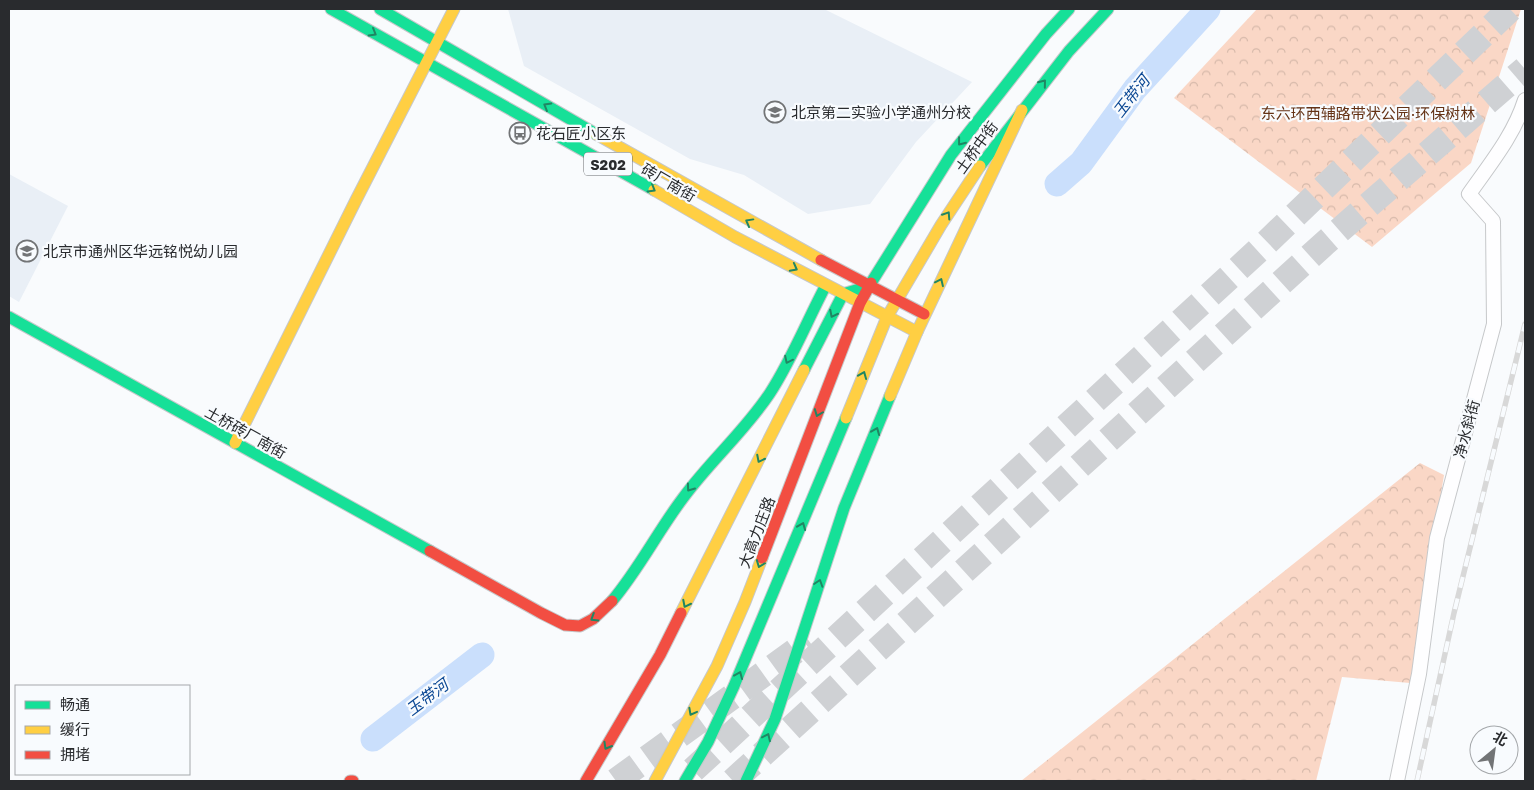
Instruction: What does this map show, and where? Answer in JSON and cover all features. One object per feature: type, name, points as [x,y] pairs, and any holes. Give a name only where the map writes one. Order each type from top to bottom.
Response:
[{"type":"main road","name":"砖厂南街","points":[[331,9],[613,166],[735,237],[917,332]]},
{"type":"main road","name":"砖厂南街","points":[[380,9],[705,198],[924,314]]},
{"type":"main road","points":[[235,443],[454,9]]},
{"type":"main road","name":"大高力庄路","points":[[655,781],[717,666],[745,602],[860,303],[869,286],[951,155],[1046,34],[1069,9]]},
{"type":"main road","name":"土桥中街","points":[[887,317],[941,224],[969,181],[1069,51],[1108,9]]},
{"type":"main road","points":[[746,781],[775,720],[844,508],[924,314],[1022,110]]},
{"type":"main road","name":"土桥砖厂南街","points":[[9,317],[562,623],[580,626],[600,615],[623,589],[681,500],[701,473],[756,412],[780,377],[826,285]]},
{"type":"main road","points":[[586,781],[660,655],[844,294],[869,286]]},
{"type":"main road","points":[[685,781],[708,742],[745,660],[887,317]]},
{"type":"street","name":"净水斜街","points":[[1397,781],[1420,674],[1436,538],[1494,324],[1493,221],[1469,194],[1519,119],[1525,100]]},
{"type":"shaded area","name":"北京第二实验小学通州分校","points":[[508,9],[824,9],[972,82],[916,142],[870,204],[808,214],[744,175],[690,159],[524,66]]},
{"type":"shaded area","name":"北京市通州区华远铭悦幼儿园","points":[[9,174],[68,206],[19,302],[9,296]]},
{"type":"green space","name":"东六环西辅路带状公园·环保树林","points":[[1257,9],[1521,9],[1471,163],[1372,247],[1174,98]]},
{"type":"green space","points":[[1420,463],[1444,475],[1410,683],[1342,677],[1316,781],[1021,781]]},
{"type":"waterway","name":"玉带河","points":[[1057,184],[1081,163],[1135,89],[1208,9]]},
{"type":"waterway","name":"玉带河","points":[[373,739],[482,655]]},
{"type":"tunnel","points":[[693,770],[1263,246],[1510,9]]},
{"type":"tunnel","points":[[733,781],[1325,243],[1525,69]]},
{"type":"tunnel","points":[[616,781],[809,641]]},
{"type":"railway","points":[[1417,781],[1454,613],[1525,324]]},
{"type":"traffic: fast","points":[[331,9],[654,190]]},
{"type":"traffic: fast","points":[[380,9],[596,134]]},
{"type":"traffic: fast","points":[[871,283],[951,155],[1046,34],[1069,9]]},
{"type":"traffic: fast","points":[[980,166],[1069,51],[1108,9]]},
{"type":"traffic: fast","points":[[612,601],[683,498],[704,471],[750,420],[770,393],[826,285]]},
{"type":"traffic: fast","points":[[804,370],[843,294],[869,286]]},
{"type":"traffic: fast","points":[[9,317],[430,551]]},
{"type":"traffic: fast","points":[[746,781],[775,719],[844,508],[890,396]]},
{"type":"traffic: fast","points":[[685,781],[708,742],[734,686],[846,418]]},
{"type":"traffic: slow","points":[[235,443],[454,9]]},
{"type":"traffic: slow","points":[[890,396],[917,332],[1022,110]]},
{"type":"traffic: slow","points":[[596,134],[821,260]]},
{"type":"traffic: slow","points":[[846,418],[887,317],[941,225],[980,166]]},
{"type":"traffic: slow","points":[[654,190],[735,237],[917,332]]},
{"type":"traffic: slow","points":[[681,613],[804,370]]},
{"type":"traffic: slow","points":[[655,781],[717,666],[762,558]]},
{"type":"traffic: jam","points":[[821,260],[924,314]]},
{"type":"traffic: jam","points":[[762,558],[860,303],[871,283]]},
{"type":"traffic: jam","points":[[430,551],[565,625],[580,626],[593,619],[612,601]]},
{"type":"traffic: jam","points":[[586,781],[660,655],[681,613]]},
{"type":"place","name":"北京第二实验小学通州分校","points":[[775,112]]},
{"type":"place","name":"花石匠小区东","points":[[520,133]]},
{"type":"place","name":"北京市通州区华远铭悦幼儿园","points":[[27,251]]}]
